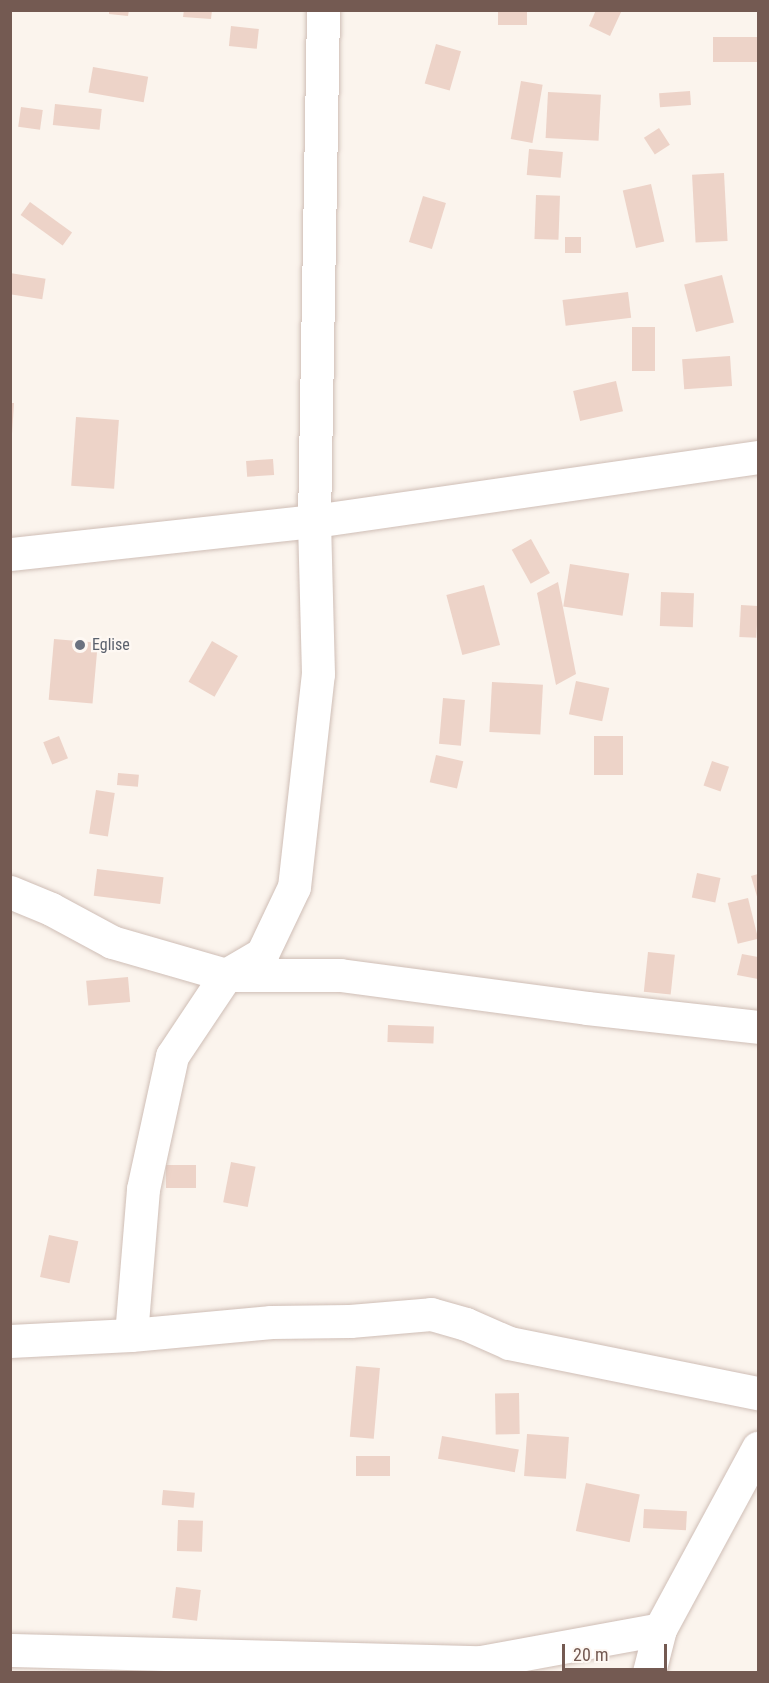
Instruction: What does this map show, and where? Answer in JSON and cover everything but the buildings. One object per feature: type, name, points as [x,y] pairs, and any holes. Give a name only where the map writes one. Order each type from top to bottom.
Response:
[{"type":"street","points":[[131,1335],[143,1189],[172,1056],[226,975],[261,954],[294,887],[318,674],[314,521],[323,10]]},
{"type":"street","points":[[10,554],[314,521],[759,457]]},
{"type":"street","points":[[10,892],[51,909],[112,942],[226,975],[340,975],[587,1008],[759,1027]]},
{"type":"street","points":[[10,1341],[131,1335],[271,1322],[350,1321],[431,1314],[466,1323],[509,1343],[759,1393]]},
{"type":"street","points":[[648,1672],[660,1629],[759,1448]]},
{"type":"street","points":[[10,1650],[481,1662],[660,1629]]},
{"type":"place","name":"Eglise","points":[[80,645]]}]
